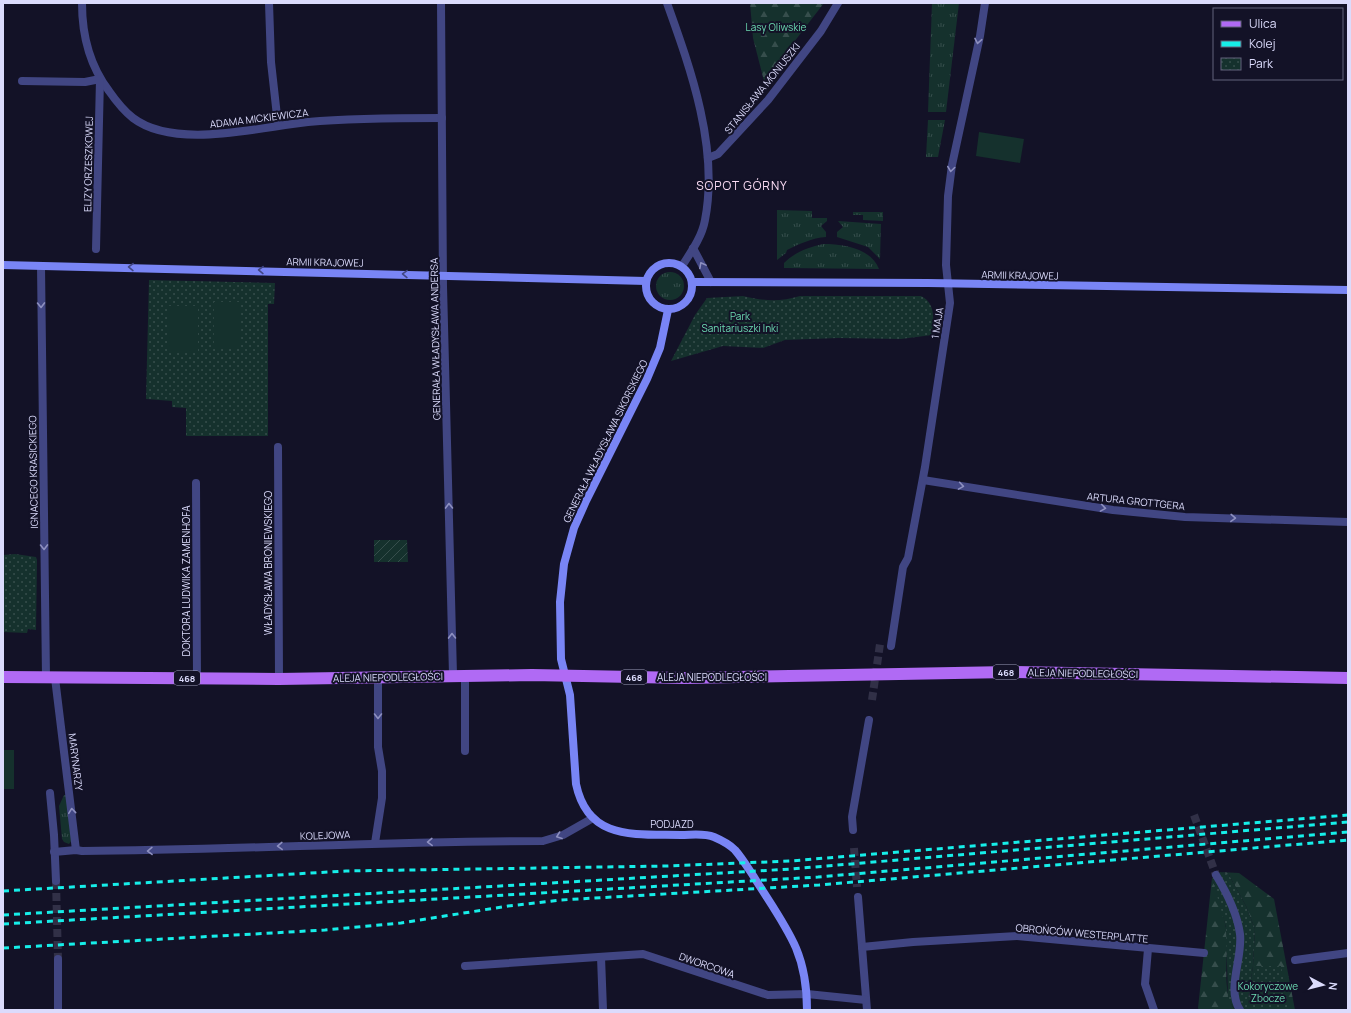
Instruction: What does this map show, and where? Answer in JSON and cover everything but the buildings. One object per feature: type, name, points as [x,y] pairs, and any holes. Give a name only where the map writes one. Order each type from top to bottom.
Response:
[{"type":"main road","name":"ALEJA NIEPODLEGŁOŚCI","points":[[3,677],[279,679],[459,675],[718,678],[1009,672],[1348,678]]},
{"type":"street","name":"ADAMA MICKIEWICZA","points":[[82,3],[85,38],[100,79],[133,118],[145,125],[172,134],[208,135],[278,125],[367,118],[442,118]]},
{"type":"street","points":[[268,3],[271,62],[278,125]]},
{"type":"street","name":"GENERAŁA WŁADYSŁAWA ANDERSA","points":[[441,3],[444,275],[459,675],[465,751]]},
{"type":"street","points":[[667,3],[688,65],[704,129],[708,158],[705,220],[693,248],[682,266]]},
{"type":"street","name":"STANISŁAWA MONIUSZKI","points":[[708,158],[718,154],[768,100],[821,31],[838,3]]},
{"type":"street","name":"1 MAJA","points":[[891,646],[904,567],[908,558],[923,480],[950,303],[946,265],[947,211],[952,165],[980,36],[985,3]]},
{"type":"street","points":[[22,81],[85,82],[100,79]]},
{"type":"street","name":"ELIZY ORZESZKOWEJ","points":[[96,250],[100,79]]},
{"type":"street","points":[[693,248],[711,282]]},
{"type":"street","points":[[664,263],[674,263],[682,266],[687,271],[692,282],[692,289],[687,302],[681,306],[668,310],[653,304],[645,289],[646,281],[653,269],[664,263]]},
{"type":"street","name":"ARMII KRAJOWEJ","points":[[3,265],[646,281]]},
{"type":"street","name":"IGNACEGO KRASICKIEGO","points":[[41,266],[51,678]]},
{"type":"street","name":"ARMII KRAJOWEJ","points":[[692,282],[1348,290]]},
{"type":"street","name":"GENERAŁA WŁADYSŁAWA SIKORSKIEGO","points":[[565,676],[561,659],[560,602],[568,546],[586,501],[647,379],[660,348],[668,310]]},
{"type":"street","name":"WŁADYSŁAWA BRONIEWSKIEGO","points":[[278,447],[279,679]]},
{"type":"street","name":"ARTURA GROTTGERA","points":[[923,480],[1113,510],[1184,517],[1348,522]]},
{"type":"street","name":"DOKTORA LUDWIKA ZAMENHOFA","points":[[196,483],[197,678]]},
{"type":"street","name":"PODJAZD","points":[[565,676],[570,695],[576,784],[583,805],[593,818],[612,830],[630,834],[697,835],[713,837],[734,850],[769,901],[790,936],[800,959],[807,994],[807,1010]]},
{"type":"street","points":[[375,843],[382,798],[382,771],[378,747],[378,677]]},
{"type":"street","name":"MARYNARZY","points":[[51,678],[76,850]]},
{"type":"street","points":[[853,830],[852,817],[869,720]]},
{"type":"street","points":[[50,793],[56,881]]},
{"type":"street","name":"KOLEJOWA","points":[[54,852],[76,850],[82,852],[172,850],[375,843],[543,841],[563,835],[593,818]]},
{"type":"street","points":[[1216,875],[1229,897],[1240,935],[1235,998],[1240,1010]]},
{"type":"street","points":[[858,897],[867,1010]]},
{"type":"street","name":"OBROŃCÓW WESTERPLATTE","points":[[862,947],[913,942],[1017,936],[1148,949],[1204,952]]},
{"type":"street","points":[[1148,949],[1145,984],[1154,1010]]},
{"type":"street","name":"DWORCOWA","points":[[465,966],[643,954],[768,995],[807,994],[866,1000]]},
{"type":"street","points":[[1295,960],[1348,954]]},
{"type":"street","points":[[601,957],[604,1010]]},
{"type":"street","points":[[58,960],[58,1010]]},
{"type":"green space","name":"Lasy Oliwskie","points":[[750,3],[824,3],[764,81],[753,38]]},
{"type":"green space","points":[[932,3],[959,3],[946,112],[928,112]]},
{"type":"green space","points":[[928,120],[945,120],[938,157],[926,157]]},
{"type":"green space","points":[[979,132],[1024,139],[1020,163],[976,156]]},
{"type":"green space","points":[[777,210],[812,211],[812,218],[827,218],[827,221],[821,226],[826,232],[826,237],[811,240],[787,250],[786,253],[777,260]]},
{"type":"green space","points":[[853,212],[883,212],[883,221],[863,220],[863,215],[853,215]]},
{"type":"green space","points":[[838,221],[881,224],[880,259],[868,247],[837,237],[837,232],[843,227]]},
{"type":"green space","points":[[823,244],[847,246],[863,252],[870,256],[879,269],[784,268],[784,263],[797,253],[807,248]]},
{"type":"green space","points":[[670,272],[680,276],[684,286],[680,296],[670,300],[660,296],[656,286],[660,276]]},
{"type":"green space","points":[[149,280],[275,283],[274,304],[268,304],[268,436],[186,436],[186,408],[172,407],[172,401],[146,399]]},
{"type":"green space","name":"Park Sanitariuszki Inki","points":[[743,296],[772,300],[800,296],[921,296],[926,299],[932,308],[932,335],[901,339],[838,338],[785,340],[763,348],[723,346],[671,361],[695,315],[707,298]]},
{"type":"green space","points":[[214,302],[241,302],[241,347],[214,347]]},
{"type":"green space","points":[[168,306],[198,306],[198,352],[168,352]]},
{"type":"green space","points":[[374,540],[407,540],[408,562],[374,562]]},
{"type":"green space","points":[[15,554],[36,557],[37,560],[36,630],[28,629],[27,633],[3,632],[3,555]]},
{"type":"green space","points":[[3,750],[14,750],[14,789],[3,789]]},
{"type":"green space","points":[[64,795],[67,795],[72,840],[69,844],[64,842],[62,839],[59,806]]},
{"type":"green space","name":"Kokoryczowe Zbocze","points":[[1220,872],[1239,873],[1274,899],[1295,1010],[1250,1010],[1248,999],[1253,966],[1255,929],[1246,906],[1229,875]]},
{"type":"green space","name":"Kokoryczowe Zbocze","points":[[1220,872],[1229,875],[1246,906],[1255,929],[1253,966],[1248,999],[1249,1005],[1255,966],[1281,966],[1290,1010],[1235,1010],[1228,999],[1226,927],[1212,878]]},
{"type":"green space","points":[[1212,878],[1222,909],[1226,928],[1226,971],[1228,993],[1230,1002],[1235,1010],[1199,1010],[1198,1008]]},
{"type":"tunnel","points":[[872,700],[880,644]]},
{"type":"tunnel","points":[[1194,815],[1216,875]]},
{"type":"tunnel","points":[[854,848],[857,887]]},
{"type":"tunnel","points":[[56,881],[58,959]]},
{"type":"railway","points":[[3,891],[346,871],[667,866],[790,861],[1348,815]]},
{"type":"railway","points":[[3,915],[791,869],[1348,822]]},
{"type":"railway","points":[[3,924],[818,877],[1348,832]]},
{"type":"railway","points":[[3,948],[325,930],[401,923],[508,906],[561,900],[819,885],[1348,840]]},
{"type":"district","name":"SOPOT GÓRNY","points":[[742,185]]}]
